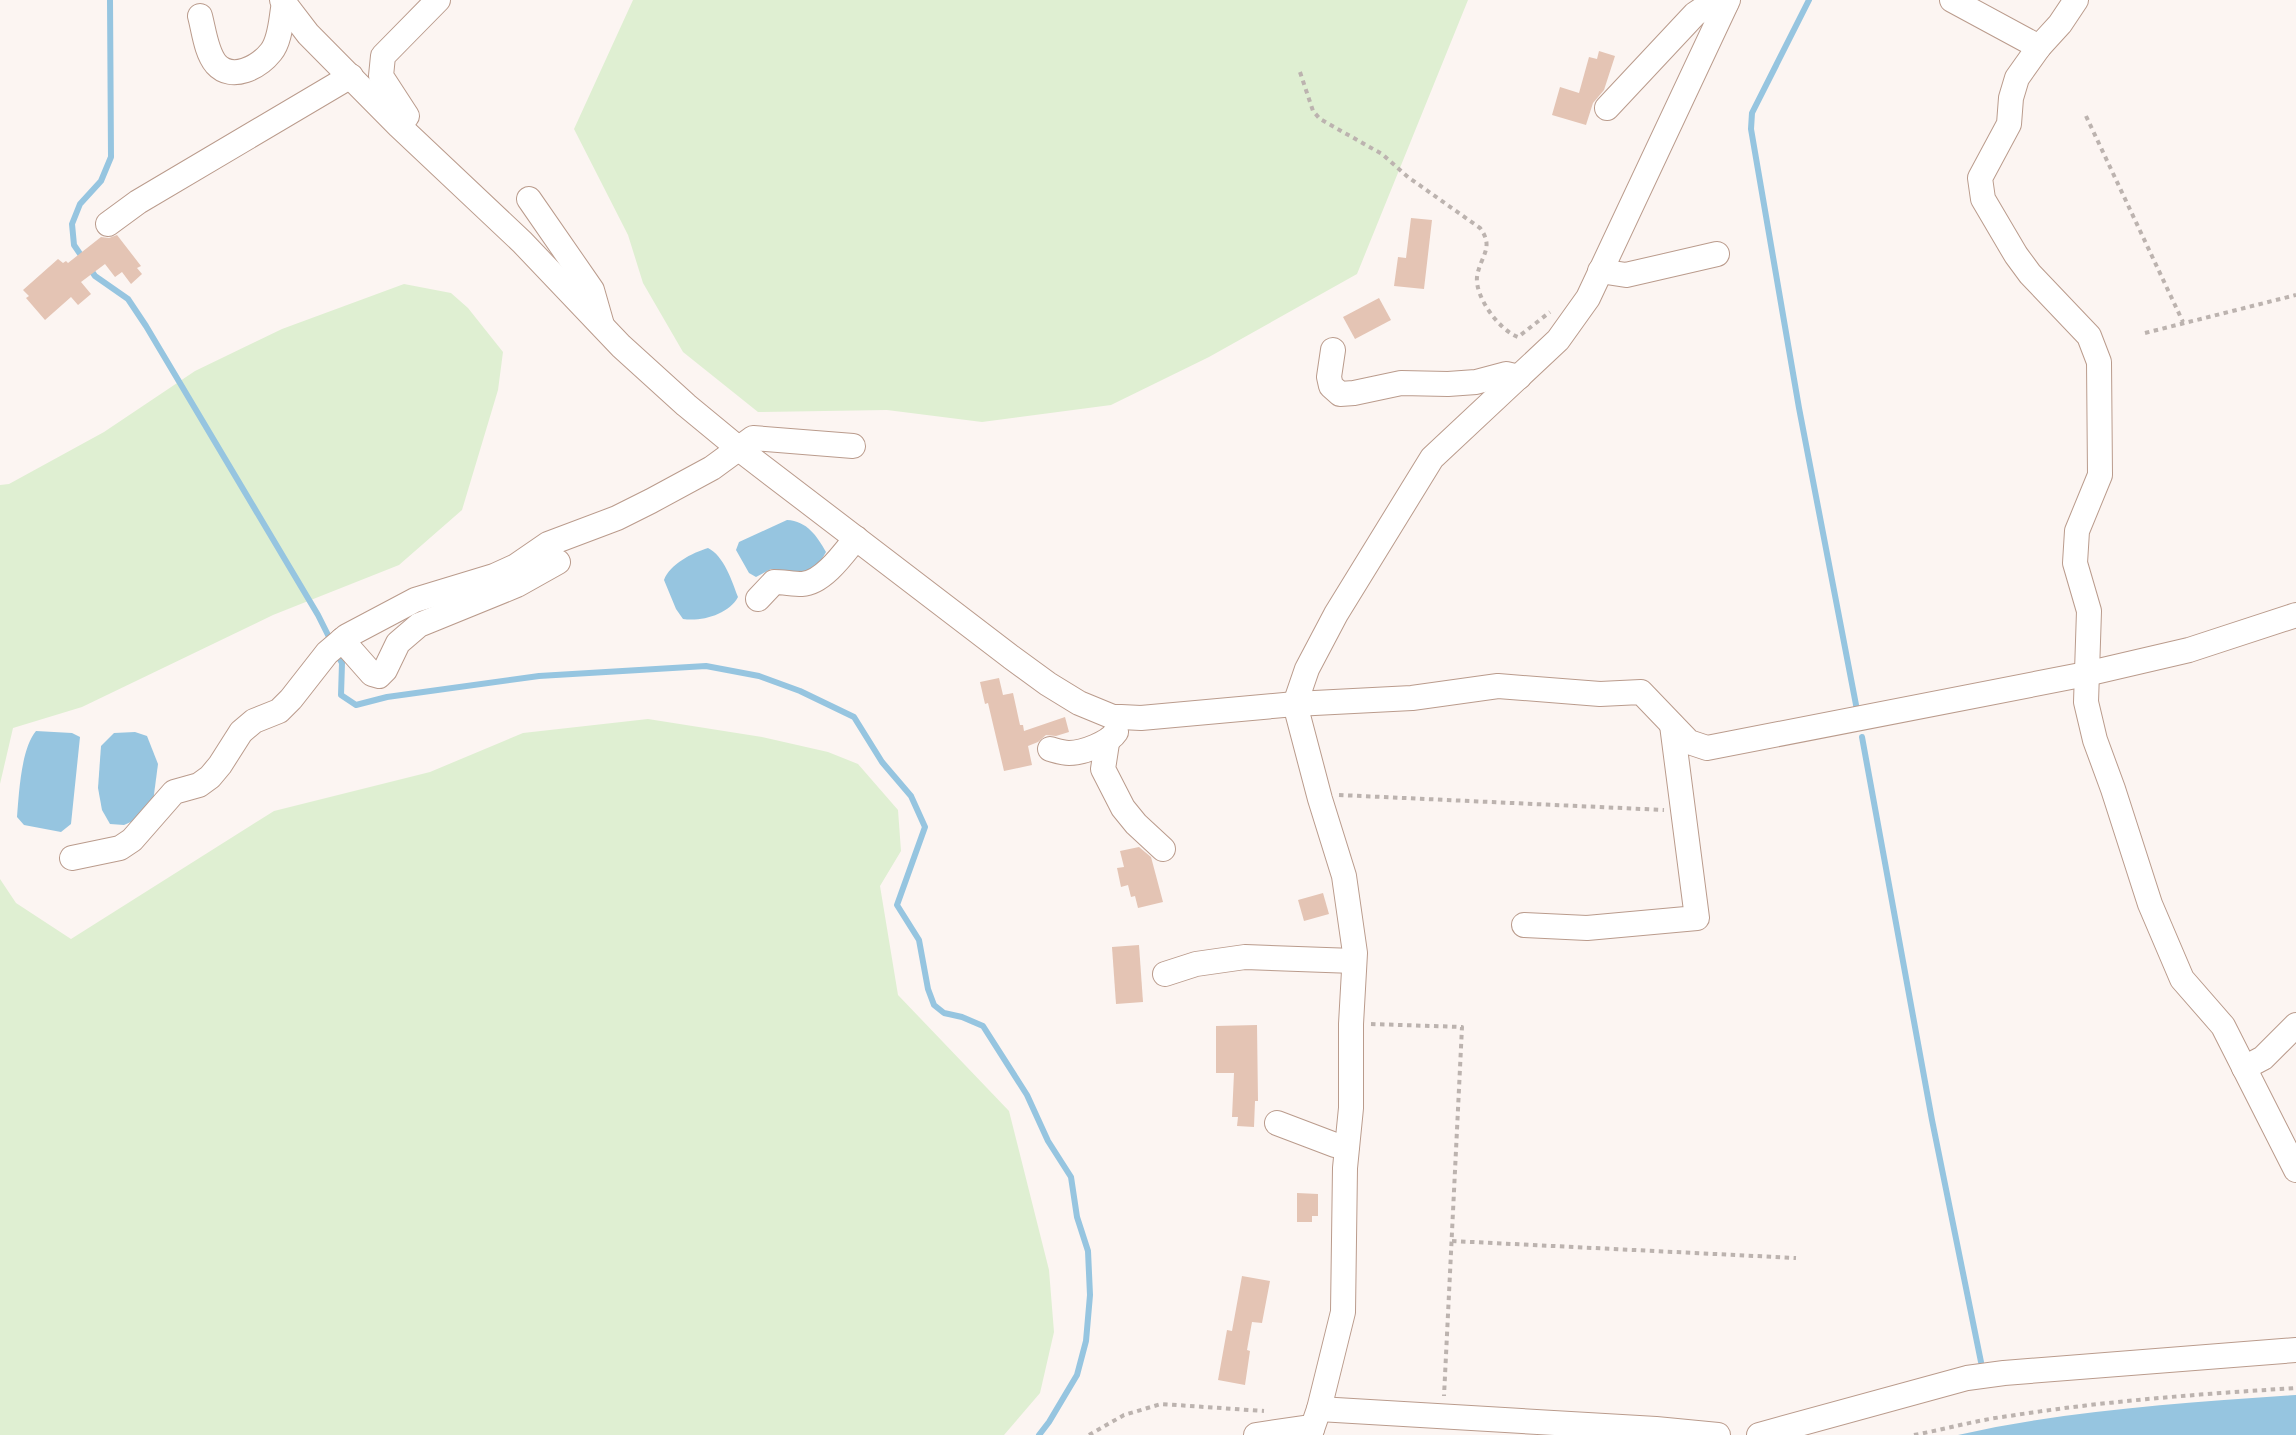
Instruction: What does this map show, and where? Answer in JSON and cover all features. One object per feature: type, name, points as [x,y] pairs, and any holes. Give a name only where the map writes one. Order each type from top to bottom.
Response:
[{"type":"street","points":[[399,126],[407,116],[381,76],[383,56],[438,0]]},
{"type":"street","points":[[1952,0],[2039,46]]},
{"type":"street","points":[[2076,0],[2017,78],[2011,98],[2009,124],[1980,178],[1981,189],[1983,199],[2016,255],[2030,274],[2089,336],[2099,362],[2100,475],[2077,531],[2075,563],[2089,611],[2086,702],[2095,740],[2150,904],[2182,978],[2223,1026],[2296,1170]]},
{"type":"street","points":[[200,16],[210,54],[216,64],[227,72],[237,73],[253,66],[272,51],[278,37],[283,1]]},
{"type":"street","points":[[283,1],[308,33],[399,126],[522,242],[603,327],[686,405],[739,449],[1048,684],[1079,703],[1113,717],[1140,718],[1295,704],[1412,698],[1498,686],[1600,694],[1641,692],[1689,741],[1707,748],[2086,675],[2189,650],[2296,615]]},
{"type":"street","points":[[1607,108],[1695,14],[1707,6],[1727,2]]},
{"type":"street","points":[[1314,1424],[1343,1312],[1354,961],[1344,876],[1318,794],[1295,704],[1307,669],[1336,614],[1432,458],[1558,340],[1588,298],[1727,2]]},
{"type":"street","points":[[108,224],[147,196],[351,75]]},
{"type":"street","points":[[529,199],[592,290],[603,327]]},
{"type":"street","points":[[1600,271],[1626,275],[1717,254]]},
{"type":"street","points":[[1333,350],[1330,386],[1340,394],[1401,383],[1476,382],[1506,374],[1519,377]]},
{"type":"street","points":[[72,858],[120,848],[132,840],[174,792],[199,785],[210,777],[241,732],[254,721],[279,711],[327,654],[342,640],[381,616],[415,600],[494,576],[516,566],[548,544],[626,514],[687,482],[753,438],[853,446]]},
{"type":"street","points":[[758,598],[774,582],[790,581],[803,584],[816,579],[835,566],[856,538]]},
{"type":"street","points":[[342,640],[372,674],[379,676],[385,670],[398,643],[419,625],[517,585],[558,562]]},
{"type":"street","points":[[1050,750],[1080,752],[1107,742],[1116,734],[1120,717]]},
{"type":"street","points":[[1524,925],[1587,928],[1696,918],[1672,725]]},
{"type":"street","points":[[1107,742],[1103,769],[1123,808],[1136,824],[1163,849]]},
{"type":"street","points":[[1166,974],[1196,964],[1245,957],[1354,961]]},
{"type":"street","points":[[2244,1068],[2263,1058],[2296,1025]]},
{"type":"street","points":[[1277,1123],[1335,1145],[1347,1146]]},
{"type":"street","points":[[1759,1435],[1967,1378],[2004,1373],[2296,1350]]},
{"type":"street","points":[[1256,1435],[1303,1428],[1314,1424],[1443,1418],[1656,1429],[1718,1435]]},
{"type":"path","points":[[1300,72],[1313,111],[1320,119],[1382,154],[1408,177],[1480,228],[1486,237],[1487,249],[1477,279],[1478,290],[1496,321],[1508,333],[1518,337],[1552,311]]},
{"type":"path","points":[[2086,116],[2183,322]]},
{"type":"path","points":[[2145,333],[2296,295]]},
{"type":"path","points":[[1318,794],[1683,810]]},
{"type":"path","points":[[1351,1024],[1462,1027],[1443,1418]]},
{"type":"path","points":[[1452,1241],[1796,1258]]},
{"type":"path","points":[[1914,1435],[1987,1419],[2074,1406],[2296,1388]]},
{"type":"path","points":[[1089,1435],[1124,1415],[1161,1404],[1270,1412]]},
{"type":"green space","points":[[633,0],[1468,0],[1357,274],[1209,357],[1111,405],[982,422],[887,410],[758,412],[683,352],[643,283],[628,235],[574,129]]},
{"type":"green space","points":[[404,284],[451,293],[468,308],[503,352],[498,390],[462,510],[399,565],[273,615],[82,707],[13,728],[0,784],[0,485],[9,484],[104,432],[195,371],[282,329]]},
{"type":"green space","points":[[648,719],[762,737],[828,752],[858,764],[898,810],[901,851],[880,886],[898,995],[1009,1111],[1049,1270],[1054,1332],[1040,1393],[1004,1435],[0,1435],[0,879],[16,903],[71,939],[274,811],[430,772],[523,733]]},
{"type":"water","points":[[787,520],[806,526],[819,540],[826,552],[819,564],[797,573],[771,569],[756,577],[749,573],[736,550],[739,542]]},
{"type":"water","points":[[708,548],[723,563],[738,597],[728,608],[714,616],[683,619],[676,609],[664,580],[676,564]]},
{"type":"water","points":[[36,731],[72,733],[80,737],[71,824],[61,832],[24,825],[17,817],[24,760]]},
{"type":"water","points":[[135,732],[147,736],[158,764],[153,802],[142,817],[124,825],[110,824],[102,810],[98,788],[101,746],[114,733]]},
{"type":"water","points":[[2296,1395],[2296,1435],[1958,1435],[2084,1413]]},
{"type":"building","points":[[1599,51],[1615,56],[1604,90],[1593,103],[1586,125],[1552,115],[1560,87],[1579,93],[1589,57],[1597,59]]},
{"type":"building","points":[[1411,218],[1432,220],[1424,289],[1394,286],[1398,257],[1406,258]]},
{"type":"building","points":[[117,235],[141,266],[137,268],[142,274],[131,284],[122,272],[115,277],[105,264],[81,282],[91,294],[78,305],[71,297],[45,320],[26,298],[29,296],[23,290],[58,259],[63,263],[66,261],[68,263],[101,237],[109,238]]},
{"type":"building","points":[[1379,298],[1391,320],[1355,339],[1343,317]]},
{"type":"building","points":[[999,678],[1003,695],[1013,693],[1020,725],[1023,725],[1024,731],[1065,717],[1069,732],[1056,736],[1046,735],[1038,742],[1028,746],[1032,765],[1004,771],[988,703],[985,704],[980,682]]},
{"type":"building","points":[[1139,847],[1151,857],[1163,902],[1138,908],[1135,896],[1131,897],[1128,885],[1121,887],[1117,868],[1124,867],[1120,851]]},
{"type":"building","points":[[1323,893],[1329,914],[1304,921],[1298,900]]},
{"type":"building","points":[[1139,945],[1143,1002],[1116,1004],[1112,947]]},
{"type":"building","points":[[1257,1025],[1258,1101],[1255,1101],[1254,1127],[1237,1126],[1238,1117],[1232,1117],[1234,1073],[1216,1073],[1216,1026]]},
{"type":"building","points":[[1297,1193],[1318,1194],[1318,1216],[1312,1216],[1312,1222],[1297,1222]]},
{"type":"building","points":[[1242,1276],[1270,1281],[1262,1323],[1252,1322],[1247,1350],[1250,1351],[1245,1385],[1218,1380],[1227,1330],[1232,1331]]},
{"type":"waterway","points":[[110,0],[111,157],[101,181],[80,204],[72,224],[74,245],[95,276],[128,299],[146,326],[318,615],[332,643]]},
{"type":"waterway","points":[[1809,0],[1752,113],[1751,129],[1799,408],[1857,710]]},
{"type":"waterway","points":[[336,652],[342,663],[341,695],[356,705],[387,697],[539,676],[706,666],[759,676],[800,691],[854,717],[882,762],[911,796],[925,827],[897,905],[919,940],[928,989],[934,1005],[944,1013],[962,1017],[983,1026],[1027,1095],[1048,1141],[1071,1177],[1077,1217],[1088,1251],[1090,1295],[1086,1341],[1077,1375],[1039,1435]]},
{"type":"waterway","points":[[1862,737],[1932,1120],[1981,1362]]}]
